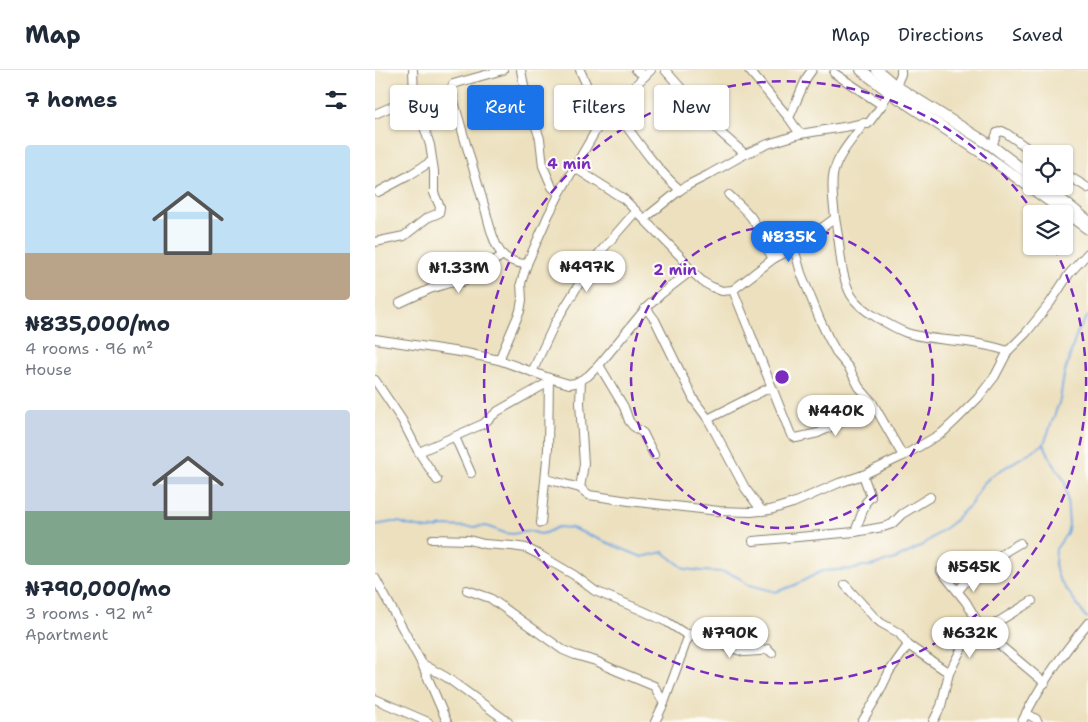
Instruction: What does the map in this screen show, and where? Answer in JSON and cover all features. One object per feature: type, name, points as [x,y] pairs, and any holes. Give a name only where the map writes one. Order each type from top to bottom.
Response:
[{"type":"main road","points":[[861,70],[992,146],[1023,170]]},
{"type":"main road","points":[[877,70],[893,89],[1088,229]]},
{"type":"main road","points":[[1055,195],[1088,221]]},
{"type":"street","points":[[413,70],[414,85]]},
{"type":"street","points":[[503,70],[453,84],[451,90],[490,228],[497,245],[503,255],[518,264],[527,264]]},
{"type":"street","points":[[521,70],[526,97],[540,139],[545,172],[555,190],[562,189]]},
{"type":"street","points":[[579,70],[586,85]]},
{"type":"street","points":[[636,70],[648,73]]},
{"type":"street","points":[[665,70],[721,133],[745,154]]},
{"type":"street","points":[[749,70],[801,134]]},
{"type":"street","points":[[789,118],[812,70]]},
{"type":"street","points":[[644,219],[680,190],[745,154],[768,144],[801,134],[864,123],[868,124],[893,89],[901,74],[901,70]]},
{"type":"street","points":[[636,85],[648,73]]},
{"type":"street","points":[[835,73],[882,105]]},
{"type":"street","points":[[375,114],[390,107]]},
{"type":"street","points":[[864,123],[839,158],[833,173],[834,220],[843,275],[851,295],[863,309],[887,324],[909,333],[978,344],[1008,351]]},
{"type":"street","points":[[375,242],[405,236],[427,218],[439,213],[440,207],[434,193],[433,162],[425,130]]},
{"type":"street","points":[[499,360],[520,312],[522,300],[521,283],[527,264],[548,216],[596,130]]},
{"type":"street","points":[[628,130],[671,182],[680,190]]},
{"type":"street","points":[[992,146],[997,133],[1002,131],[1024,145]]},
{"type":"street","points":[[378,192],[433,162]]},
{"type":"street","points":[[575,168],[624,199],[683,258],[691,271],[712,288],[722,291],[733,290],[773,259],[793,248],[834,220]]},
{"type":"street","points":[[1073,178],[1088,188]]},
{"type":"street","points":[[729,195],[751,217],[773,259]]},
{"type":"street","points":[[532,372],[555,323],[595,258],[636,211]]},
{"type":"street","points":[[793,248],[801,273],[828,337],[838,355],[849,368],[859,387],[872,402],[903,456]]},
{"type":"street","points":[[546,479],[580,488],[589,495],[719,511],[762,512],[863,475],[903,456],[942,433],[957,419],[978,398],[995,376],[1008,351],[1026,333],[1050,303],[1069,274],[1088,253]]},
{"type":"street","points":[[400,303],[430,289],[449,283],[462,282],[503,255]]},
{"type":"street","points":[[375,339],[499,360],[549,380],[569,384],[588,376],[647,308],[661,294],[691,271]]},
{"type":"street","points":[[733,290],[791,435],[797,438],[818,433],[837,424],[872,402]]},
{"type":"street","points":[[647,308],[655,320],[695,400],[708,419],[745,488],[762,512]]},
{"type":"street","points":[[599,365],[624,407],[629,421],[643,433],[655,455]]},
{"type":"street","points":[[375,380],[402,420],[418,451],[437,480]]},
{"type":"street","points":[[419,452],[483,424],[498,412],[549,380]]},
{"type":"street","points":[[541,523],[548,449],[549,380]]},
{"type":"street","points":[[580,488],[584,464],[581,380]]},
{"type":"street","points":[[708,419],[771,387]]},
{"type":"street","points":[[455,437],[471,473]]},
{"type":"street","points":[[855,532],[866,502],[871,497],[863,475]]},
{"type":"street","points":[[753,541],[883,528],[892,524],[902,514],[930,497]]},
{"type":"street","points":[[432,539],[469,540],[484,544],[526,548],[574,575],[595,591],[667,622],[688,636]]},
{"type":"street","points":[[958,591],[968,579],[1020,543]]},
{"type":"street","points":[[941,571],[966,602],[983,631],[1045,683]]},
{"type":"street","points":[[375,578],[421,662],[447,722]]},
{"type":"street","points":[[845,585],[881,623],[899,633],[908,645],[949,673]]},
{"type":"street","points":[[467,590],[490,598],[563,650],[596,661],[654,686],[664,703]]},
{"type":"street","points":[[933,722],[941,706],[949,673],[969,637],[974,631],[983,631],[1032,601]]},
{"type":"street","points":[[1022,722],[1055,666],[1088,623]]},
{"type":"street","points":[[655,722],[664,703],[688,636],[696,632],[711,636],[728,647],[744,652],[768,649],[772,653]]},
{"type":"street","points":[[862,722],[889,672],[908,645]]},
{"type":"street","points":[[421,662],[446,677],[508,722]]},
{"type":"street","points":[[375,699],[428,722]]},
{"type":"street","points":[[1026,713],[1038,722]]},
{"type":"waterway","points":[[1088,316],[1075,339],[1064,375],[1060,400],[1044,444],[1051,460],[1065,481],[1067,497],[1069,525],[1067,533],[1056,549],[1055,564],[1057,573],[1063,585],[1088,618]]},
{"type":"waterway","points":[[375,525],[399,522],[428,529],[442,526],[486,526],[512,534],[530,531],[540,534],[558,527],[572,528],[642,557],[663,552],[685,569],[731,574],[746,584],[776,592],[795,585],[822,571],[870,566],[895,559],[920,547],[952,523],[971,504],[982,485],[991,476],[1044,444]]}]
